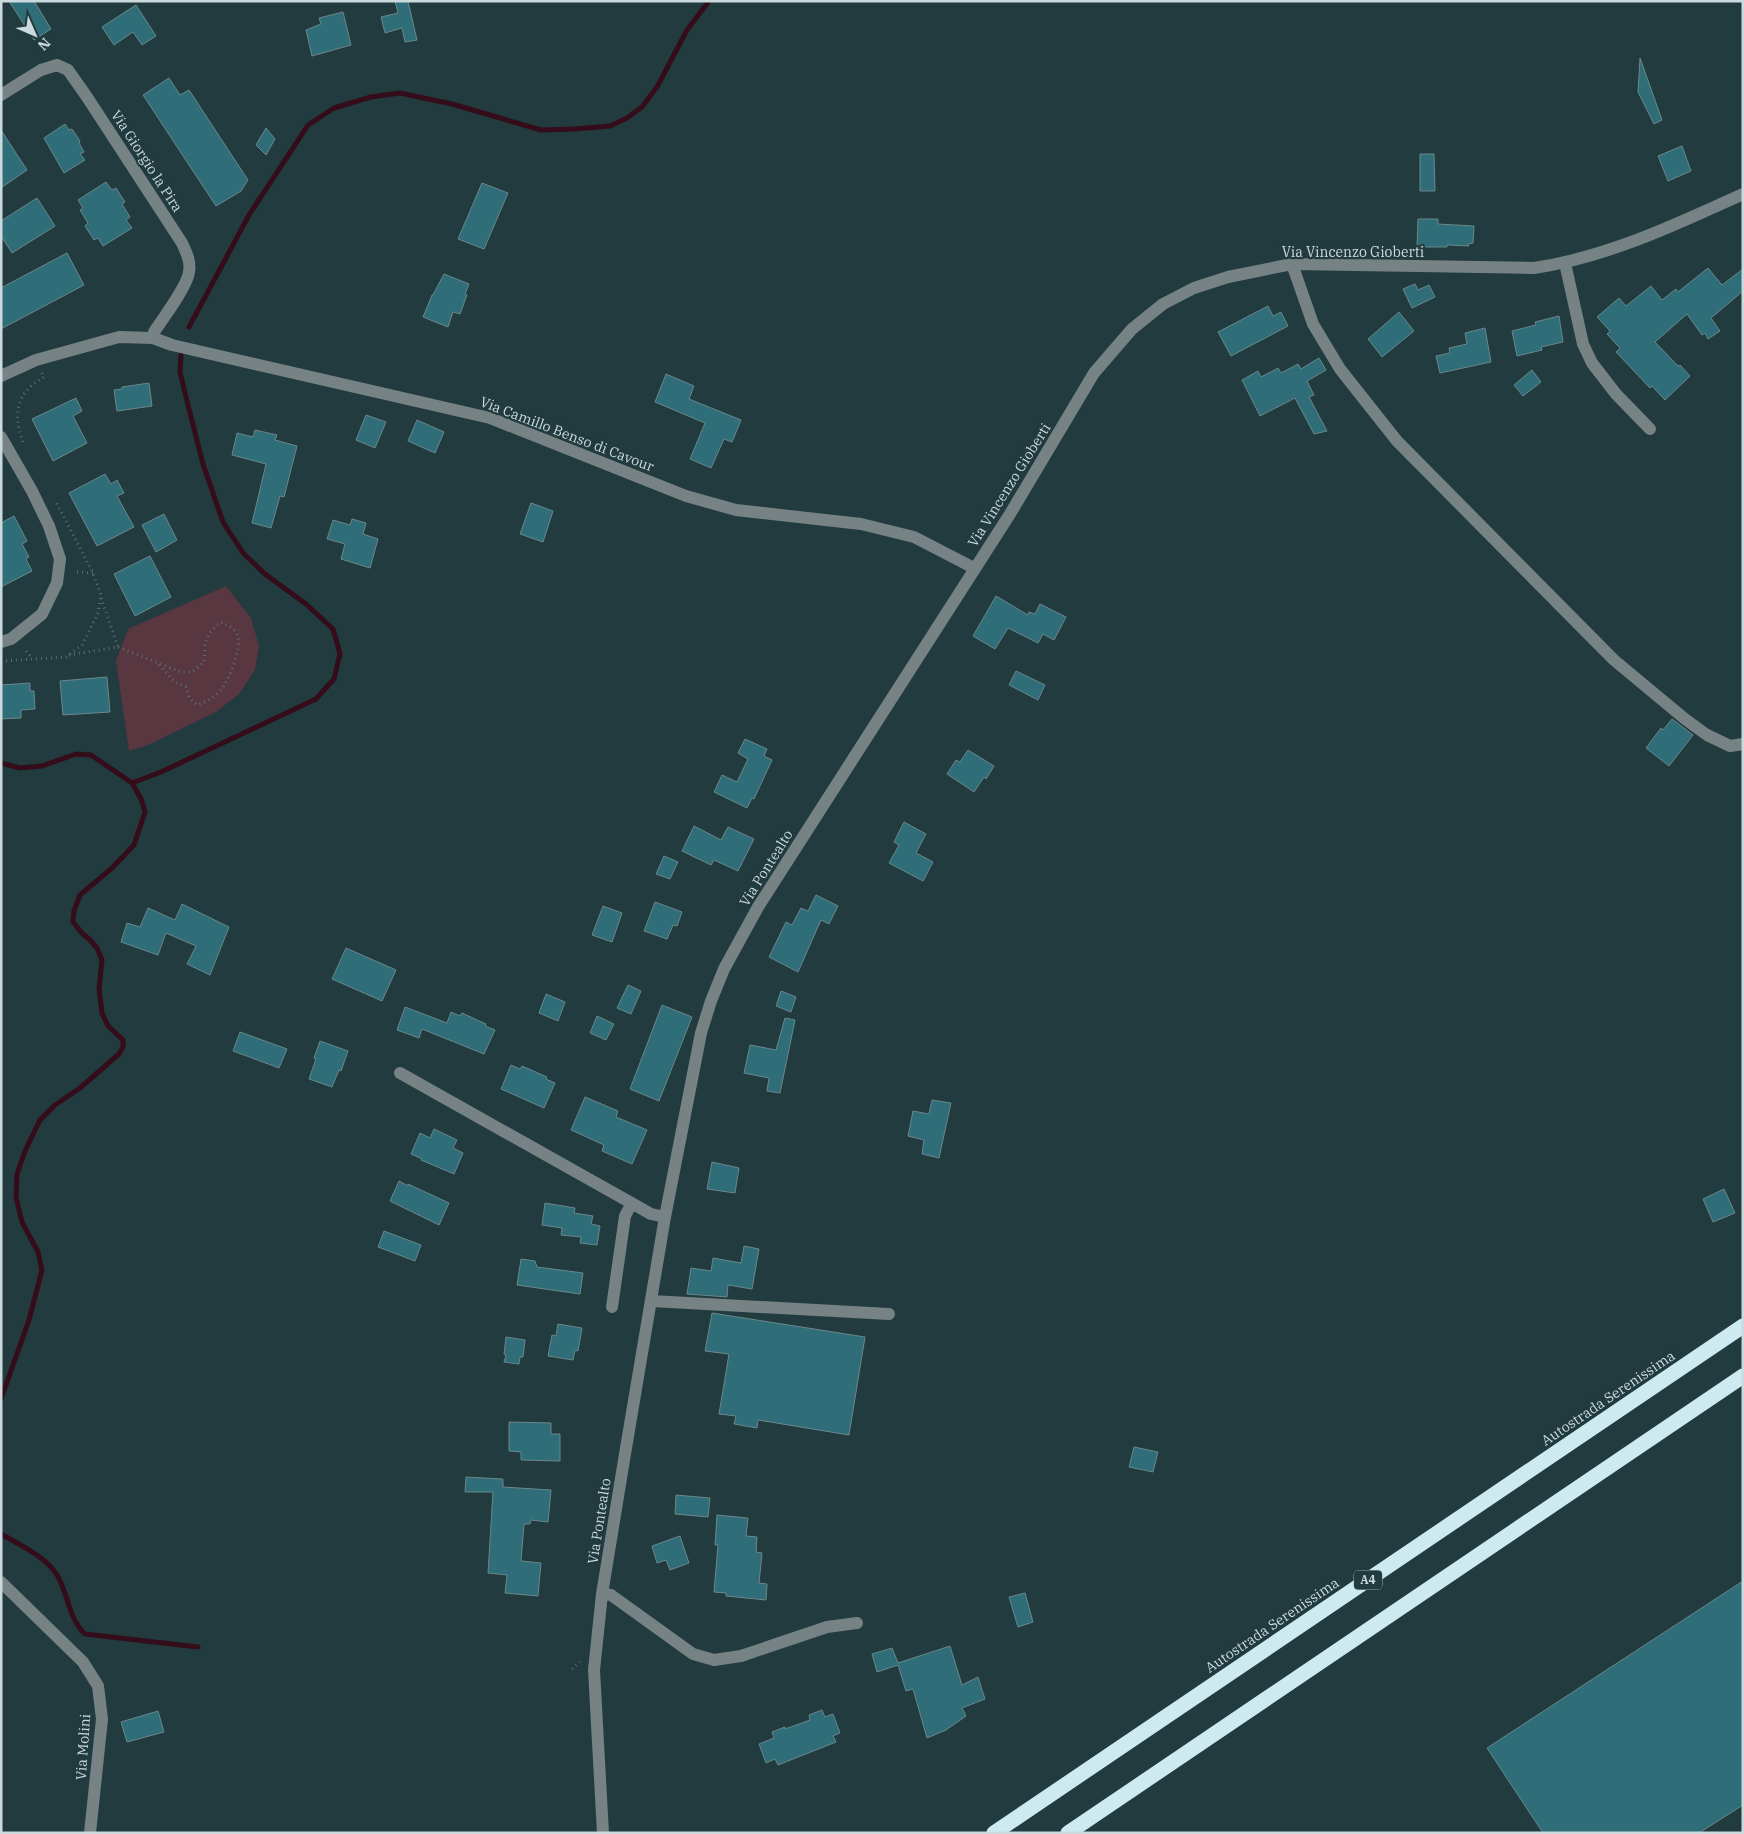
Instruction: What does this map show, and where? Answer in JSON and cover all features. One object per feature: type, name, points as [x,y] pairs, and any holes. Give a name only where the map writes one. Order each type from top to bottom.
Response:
[{"type":"highway","name":"Autostrada Serenissima","points":[[994,1833],[1743,1326]]},
{"type":"highway","points":[[1068,1833],[1743,1376]]},
{"type":"street","name":"Via Giorgio la Pira","points":[[1,95],[41,70],[57,65],[68,70],[182,243],[189,257],[189,274],[175,301],[154,332],[153,338]]},
{"type":"street","name":"Via Vincenzo Gioberti","points":[[974,568],[1033,478],[1094,373],[1132,329],[1163,304],[1194,288],[1228,277],[1292,264],[1534,268],[1565,263],[1598,254],[1668,228],[1743,194]]},
{"type":"street","points":[[1565,263],[1583,344],[1592,363],[1616,394],[1650,429]]},
{"type":"street","points":[[1292,264],[1313,324],[1340,369],[1397,441],[1614,660],[1707,735],[1730,746],[1743,744]]},
{"type":"street","name":"Via Camillo Benso di Cavour","points":[[1,376],[36,360],[119,337],[153,338],[172,345],[490,418],[686,496],[736,510],[861,524],[914,536],[974,568]]},
{"type":"street","points":[[1,437],[32,491],[49,526],[60,559],[57,583],[42,614],[12,639],[1,642]]},
{"type":"street","name":"Via Pontealto","points":[[603,1833],[594,1670],[602,1594],[665,1217],[701,1033],[724,969],[758,908],[974,568]]},
{"type":"street","points":[[400,1073],[651,1214],[665,1217]]},
{"type":"street","points":[[612,1307],[625,1216],[632,1203]]},
{"type":"street","points":[[652,1301],[889,1314]]},
{"type":"street","name":"Via Molini","points":[[1,1582],[83,1662],[98,1686],[102,1719],[90,1833]]},
{"type":"street","points":[[602,1594],[611,1595],[693,1654],[714,1660],[741,1656],[827,1627],[856,1623]]},
{"type":"path","points":[[77,572],[93,573]]},
{"type":"path","points":[[101,595],[118,647]]},
{"type":"path","points":[[68,655],[118,647],[181,672],[192,672],[204,662],[206,637],[221,622],[230,627],[237,635],[239,652],[221,690],[208,702],[197,705],[189,697],[186,687],[175,682],[157,663]]},
{"type":"path","points":[[26,651],[32,658]]},
{"type":"shaded area","points":[[226,586],[251,618],[259,646],[255,670],[239,694],[216,712],[148,745],[129,751],[116,661],[128,629]]},
{"type":"building","points":[[9,1],[34,1],[51,29],[34,40]]},
{"type":"building","points":[[395,1],[408,1],[417,40],[405,42],[402,28],[385,33],[381,17],[398,13]]},
{"type":"building","points":[[136,5],[156,36],[142,45],[133,32],[114,45],[102,27]]},
{"type":"building","points":[[343,12],[351,45],[312,56],[306,30],[321,24],[319,18]]},
{"type":"building","points":[[1640,58],[1662,120],[1654,124],[1638,92]]},
{"type":"building","points":[[169,78],[180,95],[189,90],[248,180],[241,191],[216,206],[143,95]]},
{"type":"building","points":[[65,124],[69,130],[72,129],[80,141],[79,143],[84,152],[80,154],[85,160],[64,173],[44,138]]},
{"type":"building","points":[[266,128],[275,139],[266,155],[256,145]]},
{"type":"building","points":[[1,130],[27,170],[1,188]]},
{"type":"building","points":[[1682,146],[1691,171],[1668,181],[1658,156]]},
{"type":"building","points":[[1420,154],[1434,154],[1435,191],[1420,191]]},
{"type":"building","points":[[106,182],[112,190],[116,188],[125,202],[122,204],[130,217],[126,220],[132,228],[103,246],[98,238],[94,240],[85,226],[88,223],[80,210],[83,208],[78,200]]},
{"type":"building","points":[[482,183],[508,193],[484,249],[458,239]]},
{"type":"building","points":[[37,198],[55,226],[12,253],[1,236],[1,221]]},
{"type":"building","points":[[1418,219],[1438,219],[1438,224],[1474,226],[1473,243],[1468,244],[1469,246],[1417,247]]},
{"type":"building","points":[[67,253],[84,285],[1,329],[1,288]]},
{"type":"building","points":[[1708,268],[1722,285],[1743,269],[1743,291],[1711,318],[1720,331],[1708,339],[1705,333],[1702,335],[1687,314],[1655,342],[1690,376],[1665,400],[1652,386],[1650,388],[1616,352],[1620,348],[1607,334],[1610,331],[1597,317],[1619,298],[1626,306],[1651,286],[1662,300],[1676,289],[1678,292]]},
{"type":"building","points":[[444,274],[469,284],[460,314],[453,312],[448,327],[423,317],[432,295]]},
{"type":"building","points":[[1415,284],[1418,290],[1429,285],[1435,297],[1412,308],[1403,289]]},
{"type":"building","points":[[1268,306],[1273,316],[1281,312],[1288,326],[1231,356],[1218,332]]},
{"type":"building","points":[[1399,312],[1414,331],[1382,357],[1368,339]]},
{"type":"building","points":[[1559,316],[1563,342],[1541,347],[1542,350],[1517,356],[1512,331],[1536,325],[1535,322]]},
{"type":"building","points":[[1485,328],[1491,362],[1440,373],[1436,356],[1450,353],[1449,348],[1467,344],[1465,333]]},
{"type":"building","points":[[1319,358],[1326,370],[1307,381],[1314,395],[1309,397],[1327,431],[1314,434],[1295,398],[1260,416],[1242,380],[1258,371],[1261,377],[1278,368],[1281,373],[1298,364],[1301,369]]},
{"type":"building","points":[[1532,370],[1541,382],[1523,396],[1514,385]]},
{"type":"building","points":[[666,374],[694,386],[689,399],[741,420],[732,442],[724,439],[711,468],[690,459],[705,423],[655,402]]},
{"type":"building","points":[[149,383],[152,406],[117,411],[114,390]]},
{"type":"building","points":[[76,398],[82,411],[73,416],[87,443],[53,461],[32,419]]},
{"type":"building","points":[[366,415],[386,422],[375,448],[356,440]]},
{"type":"building","points":[[417,420],[444,432],[435,453],[408,441]]},
{"type":"building","points":[[255,430],[277,435],[275,440],[297,446],[284,497],[280,496],[271,528],[252,523],[266,464],[232,455],[237,433],[253,437]]},
{"type":"building","points":[[105,474],[111,484],[117,480],[124,493],[117,496],[134,527],[97,546],[69,493]]},
{"type":"building","points":[[531,503],[553,511],[543,542],[520,534]]},
{"type":"building","points":[[164,514],[177,540],[156,552],[142,525]]},
{"type":"building","points":[[14,516],[27,541],[22,544],[29,557],[26,559],[32,571],[1,587],[1,523]]},
{"type":"building","points":[[352,519],[366,523],[363,534],[378,539],[370,568],[341,559],[345,544],[327,539],[333,520],[350,525]]},
{"type":"building","points":[[150,556],[171,597],[135,616],[114,574]]},
{"type":"building","points":[[996,596],[1028,615],[1029,612],[1035,614],[1040,604],[1066,617],[1054,640],[1043,634],[1038,643],[1008,628],[995,649],[973,636]]},
{"type":"building","points":[[1016,671],[1045,685],[1038,700],[1009,685]]},
{"type":"building","points":[[107,677],[110,712],[63,715],[60,681]]},
{"type":"building","points":[[30,683],[30,691],[34,691],[35,709],[21,710],[21,718],[1,719],[1,685]]},
{"type":"building","points":[[1672,719],[1693,735],[1669,766],[1646,748],[1661,728],[1663,730]]},
{"type":"building","points":[[745,739],[767,749],[764,756],[772,760],[754,799],[752,798],[747,808],[714,792],[722,775],[737,782],[748,759],[738,753]]},
{"type":"building","points":[[968,750],[994,766],[986,779],[984,777],[974,792],[947,774],[956,760],[960,762]]},
{"type":"building","points":[[904,822],[926,834],[916,853],[933,862],[923,881],[889,863],[899,845],[894,842]]},
{"type":"building","points":[[694,826],[721,840],[728,827],[754,839],[738,871],[714,860],[711,865],[682,851]]},
{"type":"building","points":[[664,856],[678,862],[670,879],[656,874]]},
{"type":"building","points":[[816,895],[838,906],[829,924],[821,920],[798,972],[769,957],[786,922],[792,925],[801,908],[808,911]]},
{"type":"building","points":[[655,902],[682,912],[677,926],[673,925],[667,939],[644,931]]},
{"type":"building","points":[[182,904],[229,927],[210,975],[187,964],[196,946],[166,933],[158,955],[121,942],[127,923],[140,927],[148,908],[175,920]]},
{"type":"building","points":[[603,906],[622,913],[612,942],[592,935]]},
{"type":"building","points":[[346,948],[396,970],[382,1001],[332,979]]},
{"type":"building","points":[[628,985],[641,991],[631,1014],[617,1008]]},
{"type":"building","points":[[781,991],[796,997],[791,1012],[776,1006]]},
{"type":"building","points":[[546,994],[565,1002],[558,1021],[539,1013]]},
{"type":"building","points":[[662,1005],[692,1017],[659,1101],[630,1089]]},
{"type":"building","points":[[405,1007],[447,1023],[451,1012],[460,1016],[462,1013],[495,1030],[484,1054],[422,1029],[419,1038],[397,1030]]},
{"type":"building","points":[[597,1016],[614,1024],[606,1040],[590,1033]]},
{"type":"building","points":[[785,1018],[795,1020],[780,1093],[767,1091],[769,1078],[744,1073],[750,1045],[776,1050]]},
{"type":"building","points":[[240,1032],[287,1049],[279,1068],[233,1051]]},
{"type":"building","points":[[320,1041],[348,1051],[341,1071],[339,1070],[332,1087],[309,1079]]},
{"type":"building","points":[[511,1065],[520,1069],[522,1066],[547,1077],[546,1079],[555,1083],[544,1108],[501,1089]]},
{"type":"building","points":[[585,1097],[618,1111],[616,1117],[647,1130],[632,1164],[602,1151],[604,1145],[571,1130]]},
{"type":"building","points":[[932,1100],[951,1103],[939,1158],[922,1154],[924,1140],[908,1136],[913,1111],[929,1114]]},
{"type":"building","points":[[434,1129],[457,1140],[453,1148],[463,1153],[454,1174],[411,1154],[420,1133],[430,1138]]},
{"type":"building","points":[[712,1162],[739,1168],[735,1193],[707,1189]]},
{"type":"building","points":[[399,1181],[449,1203],[439,1225],[390,1201]]},
{"type":"building","points":[[1724,1189],[1735,1213],[1713,1222],[1703,1199]]},
{"type":"building","points":[[545,1203],[575,1208],[574,1213],[593,1216],[591,1224],[600,1226],[597,1245],[580,1243],[581,1237],[561,1235],[562,1228],[542,1225]]},
{"type":"building","points":[[384,1231],[421,1245],[415,1261],[378,1247]]},
{"type":"building","points":[[744,1246],[759,1249],[752,1289],[728,1285],[727,1297],[687,1294],[691,1268],[711,1271],[713,1258],[741,1263]]},
{"type":"building","points":[[521,1259],[535,1261],[537,1267],[583,1273],[580,1294],[517,1285]]},
{"type":"building","points":[[712,1313],[865,1337],[849,1435],[758,1420],[757,1428],[734,1424],[736,1416],[719,1414],[729,1354],[705,1351]]},
{"type":"building","points":[[558,1324],[582,1328],[578,1351],[575,1350],[573,1360],[548,1356],[552,1335],[556,1336]]},
{"type":"building","points":[[506,1337],[525,1340],[523,1357],[520,1357],[519,1364],[504,1362]]},
{"type":"building","points":[[509,1422],[551,1423],[551,1434],[560,1434],[560,1461],[521,1460],[521,1452],[509,1451]]},
{"type":"building","points":[[1134,1447],[1158,1452],[1153,1472],[1129,1467]]},
{"type":"building","points":[[466,1477],[503,1479],[503,1487],[551,1490],[548,1522],[531,1520],[530,1524],[524,1524],[521,1561],[541,1563],[538,1596],[505,1593],[507,1575],[488,1573],[493,1492],[465,1492]]},
{"type":"building","points":[[676,1495],[710,1498],[708,1517],[675,1514]]},
{"type":"building","points":[[717,1515],[748,1518],[746,1536],[757,1537],[756,1552],[762,1553],[759,1583],[767,1584],[766,1600],[726,1596],[726,1593],[714,1592],[718,1545],[715,1545]]},
{"type":"building","points":[[680,1536],[689,1563],[670,1570],[666,1560],[657,1563],[652,1546]]},
{"type":"building","points":[[1743,1581],[1743,1805],[1699,1833],[1543,1833],[1487,1748]]},
{"type":"building","points":[[1025,1593],[1033,1622],[1018,1627],[1009,1597]]},
{"type":"building","points":[[950,1646],[962,1685],[978,1677],[985,1699],[962,1708],[966,1716],[946,1730],[927,1738],[913,1689],[906,1691],[898,1665],[877,1672],[872,1654],[892,1648],[898,1663]]},
{"type":"building","points":[[822,1710],[825,1717],[833,1714],[840,1733],[833,1736],[836,1742],[778,1765],[775,1759],[766,1763],[759,1744],[774,1738],[772,1732],[810,1720],[809,1715]]},
{"type":"building","points":[[158,1711],[164,1732],[127,1742],[121,1722]]},
{"type":"waterway","points":[[189,327],[249,215],[308,125],[334,108],[371,97],[400,93],[452,104],[541,130],[610,126],[627,118],[642,107],[657,87],[687,30],[709,1]]},
{"type":"waterway","points":[[1,763],[20,768],[42,766],[76,754],[91,755],[132,783],[161,772],[316,699],[334,679],[340,654],[333,629],[306,604],[265,574],[243,553],[223,522],[203,464],[188,405],[180,372],[181,355]]},
{"type":"waterway","points":[[1,1399],[29,1320],[42,1270],[38,1252],[22,1222],[16,1197],[17,1174],[25,1151],[40,1120],[55,1105],[80,1088],[119,1054],[123,1047],[123,1040],[108,1026],[102,1013],[99,989],[102,960],[97,948],[73,922],[74,911],[80,895],[112,868],[134,845],[145,812],[141,799],[132,783]]},
{"type":"waterway","points":[[1,1534],[32,1551],[52,1568],[61,1582],[75,1621],[85,1634],[198,1647]]}]
